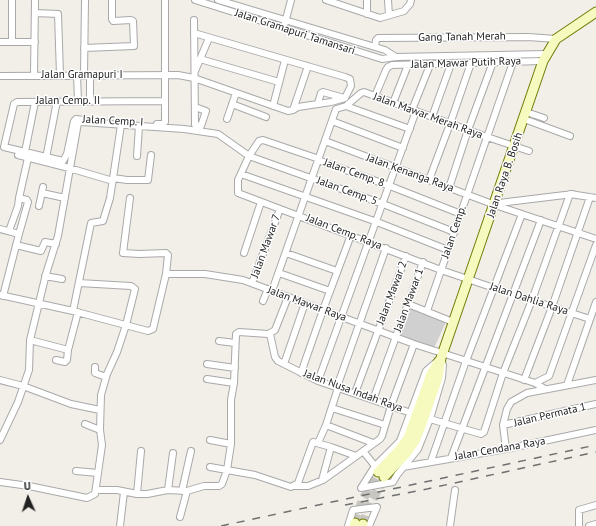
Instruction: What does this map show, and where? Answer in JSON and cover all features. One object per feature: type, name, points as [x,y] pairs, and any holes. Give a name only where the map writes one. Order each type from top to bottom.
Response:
[{"type":"main road","name":"Jalan Raya B. Bosih","points":[[442,355],[545,57],[556,39],[596,12]]},
{"type":"main road","points":[[379,472],[406,454],[415,441],[438,378],[442,355]]},
{"type":"street","points":[[12,0],[12,42]]},
{"type":"street","points":[[34,76],[35,0]]},
{"type":"street","points":[[85,0],[84,48],[90,101]]},
{"type":"street","points":[[84,48],[134,46],[133,22],[131,20],[113,21],[112,0]]},
{"type":"street","points":[[165,0],[165,101]]},
{"type":"street","name":"Jalan Gramapuri Tamansari","points":[[195,0],[382,59],[396,57],[545,57]]},
{"type":"street","name":"Jalan Gramapuri Tamansari","points":[[218,0],[374,47],[388,52],[396,57]]},
{"type":"street","points":[[284,28],[291,0]]},
{"type":"street","points":[[326,0],[346,3],[380,18],[404,11],[410,1]]},
{"type":"street","points":[[367,0],[368,14]]},
{"type":"street","points":[[388,0],[389,15]]},
{"type":"street","points":[[35,13],[58,14],[60,75]]},
{"type":"street","points":[[194,20],[195,107]]},
{"type":"street","points":[[194,33],[350,79],[351,86],[345,98],[331,102],[298,106],[293,110]]},
{"type":"street","name":"Gang Tanah Merah","points":[[374,47],[378,38],[528,36],[556,39]]},
{"type":"street","points":[[194,76],[209,38]]},
{"type":"street","points":[[0,42],[34,42]]},
{"type":"street","name":"Jalan Mawar Putih Raya","points":[[375,96],[388,67],[513,62],[545,57]]},
{"type":"street","points":[[200,59],[279,82]]},
{"type":"street","points":[[273,106],[285,60]]},
{"type":"street","points":[[449,188],[493,62]]},
{"type":"street","name":"Jalan Cemp.","points":[[427,311],[513,62]]},
{"type":"street","points":[[429,180],[471,63]]},
{"type":"street","points":[[432,117],[451,64]]},
{"type":"street","points":[[393,103],[408,65]]},
{"type":"street","points":[[318,381],[390,186],[430,65]]},
{"type":"street","points":[[293,110],[308,66]]},
{"type":"street","points":[[77,75],[78,101]]},
{"type":"street","name":"Jalan Gramapuri I","points":[[0,76],[194,76],[273,106],[288,111],[293,110]]},
{"type":"street","points":[[318,103],[321,93],[323,92],[345,98]]},
{"type":"street","name":"Jalan Mawar Merah Raya","points":[[332,121],[336,109],[346,106],[361,92],[364,92],[529,151]]},
{"type":"street","points":[[227,119],[236,93]]},
{"type":"street","name":"Jalan Cemp. II","points":[[2,147],[15,103],[19,101],[165,101]]},
{"type":"street","points":[[46,158],[57,101]]},
{"type":"street","name":"Jalan Cemp. I","points":[[2,147],[27,155],[64,161],[73,123],[76,119],[163,124],[165,122],[165,101]]},
{"type":"street","points":[[9,231],[18,206],[35,102]]},
{"type":"street","points":[[232,104],[266,117]]},
{"type":"street","points":[[346,106],[410,129]]},
{"type":"street","points":[[525,116],[544,118]]},
{"type":"street","points":[[525,116],[570,136]]},
{"type":"street","points":[[263,301],[279,273],[332,121],[403,148]]},
{"type":"street","name":"Jalan Cemp. 5","points":[[69,168],[78,123],[82,122],[184,129],[218,134],[250,156],[383,204],[454,232]]},
{"type":"street","points":[[56,360],[63,363],[66,362],[91,223],[103,221],[110,198],[121,125]]},
{"type":"street","points":[[137,156],[139,126]]},
{"type":"street","name":"Jalan Cemp. 8","points":[[250,156],[256,143],[262,140],[318,159],[460,214]]},
{"type":"street","name":"Jalan Kenanga Raya","points":[[325,141],[449,188],[596,239]]},
{"type":"street","points":[[27,155],[69,168],[113,179],[128,180],[148,180],[151,155]]},
{"type":"street","points":[[250,156],[241,174],[377,222],[448,250]]},
{"type":"street","points":[[0,440],[30,366],[30,340],[45,276],[56,244],[69,168]]},
{"type":"street","name":"Jalan Cemp. Raya","points":[[241,174],[238,180],[238,193],[468,279]]},
{"type":"street","points":[[39,206],[42,190],[65,198]]},
{"type":"street","points":[[495,203],[581,193],[594,197],[524,380]]},
{"type":"street","points":[[430,419],[481,434],[484,432],[503,373],[532,300],[570,194]]},
{"type":"street","points":[[19,198],[27,200],[28,202],[2,296],[76,312],[148,331],[153,329],[166,274],[168,254],[123,253],[130,198]]},
{"type":"street","points":[[244,254],[261,202]]},
{"type":"street","name":"Jalan Mawar 7","points":[[252,284],[280,209]]},
{"type":"street","points":[[431,461],[466,361],[522,214]]},
{"type":"street","points":[[451,458],[541,220]]},
{"type":"street","points":[[0,229],[19,234]]},
{"type":"street","points":[[301,373],[322,310],[351,235]]},
{"type":"street","points":[[16,246],[41,251],[45,242],[56,244]]},
{"type":"street","points":[[535,383],[549,376],[596,245]]},
{"type":"street","points":[[295,486],[298,484],[316,442],[326,425],[386,248]]},
{"type":"street","points":[[286,253],[337,271]]},
{"type":"street","name":"Jalan Mawar 2","points":[[355,393],[406,256]]},
{"type":"street","name":"Jalan Mawar 1","points":[[374,400],[423,262]]},
{"type":"street","points":[[279,273],[330,291]]},
{"type":"street","name":"Jalan Mawar Raya","points":[[166,274],[206,274],[243,280],[442,355],[535,383],[545,389]]},
{"type":"street","points":[[45,276],[62,280]]},
{"type":"street","name":"Jalan Dahlia Raya","points":[[468,279],[590,319]]},
{"type":"street","points":[[0,482],[35,487],[87,498],[92,496],[96,490],[102,445],[100,430],[101,395],[106,377],[117,352],[126,325],[134,288],[131,286],[79,283]]},
{"type":"street","points":[[96,490],[117,490],[137,494],[146,494],[168,490],[184,491],[204,486],[221,485],[227,470],[231,444],[231,400],[234,382],[236,334],[239,332],[271,333],[288,297]]},
{"type":"street","points":[[284,364],[305,303]]},
{"type":"street","points":[[408,304],[453,322]]},
{"type":"street","points":[[567,385],[595,305]]},
{"type":"street","name":"Jalan Nusa Indah Raya","points":[[271,333],[275,357],[278,361],[318,381],[411,413]]},
{"type":"street","points":[[30,340],[68,350]]},
{"type":"street","points":[[218,341],[235,342]]},
{"type":"street","points":[[210,467],[255,475],[285,485],[308,486],[322,480],[382,436],[391,406],[414,344]]},
{"type":"street","name":"Jalan Raya B. Bosih","points":[[442,355],[442,378],[430,419],[418,449],[393,482],[361,488],[379,472],[400,441],[426,371],[442,355]]},
{"type":"street","points":[[208,364],[235,368]]},
{"type":"street","points":[[95,367],[95,373],[106,377]]},
{"type":"street","points":[[0,380],[23,386],[71,404],[100,410]]},
{"type":"street","points":[[207,380],[234,382]]},
{"type":"street","points":[[506,449],[503,425],[507,409],[512,402],[526,394],[545,389],[596,380]]},
{"type":"street","name":"Jalan Permata 1","points":[[503,425],[596,404]]},
{"type":"street","points":[[332,408],[385,425]]},
{"type":"street","points":[[85,424],[100,430]]},
{"type":"street","points":[[326,425],[373,443]]},
{"type":"street","name":"Jalan Cendana Raya","points":[[403,467],[506,449],[596,430]]},
{"type":"street","points":[[210,440],[231,444]]},
{"type":"street","points":[[316,442],[356,456]]},
{"type":"street","points":[[322,480],[331,447]]},
{"type":"street","points":[[137,494],[141,451]]},
{"type":"street","points":[[180,517],[191,451]]},
{"type":"street","points":[[363,451],[379,472]]},
{"type":"street","points":[[168,490],[173,454]]},
{"type":"street","points":[[76,471],[98,473]]},
{"type":"street","points":[[450,526],[455,490]]},
{"type":"street","points":[[120,526],[124,492]]},
{"type":"street","points":[[579,526],[578,510],[596,505]]},
{"type":"street","points":[[589,526],[596,524]]},
{"type":"shaded area","points":[[410,308],[446,322],[434,348],[400,335]]},
{"type":"tunnel","points":[[355,523],[362,501],[378,472]]},
{"type":"tunnel","points":[[363,524],[370,504],[384,478]]},
{"type":"railway","points":[[221,526],[596,445]]},
{"type":"railway","points":[[345,505],[427,489],[596,452]]}]
